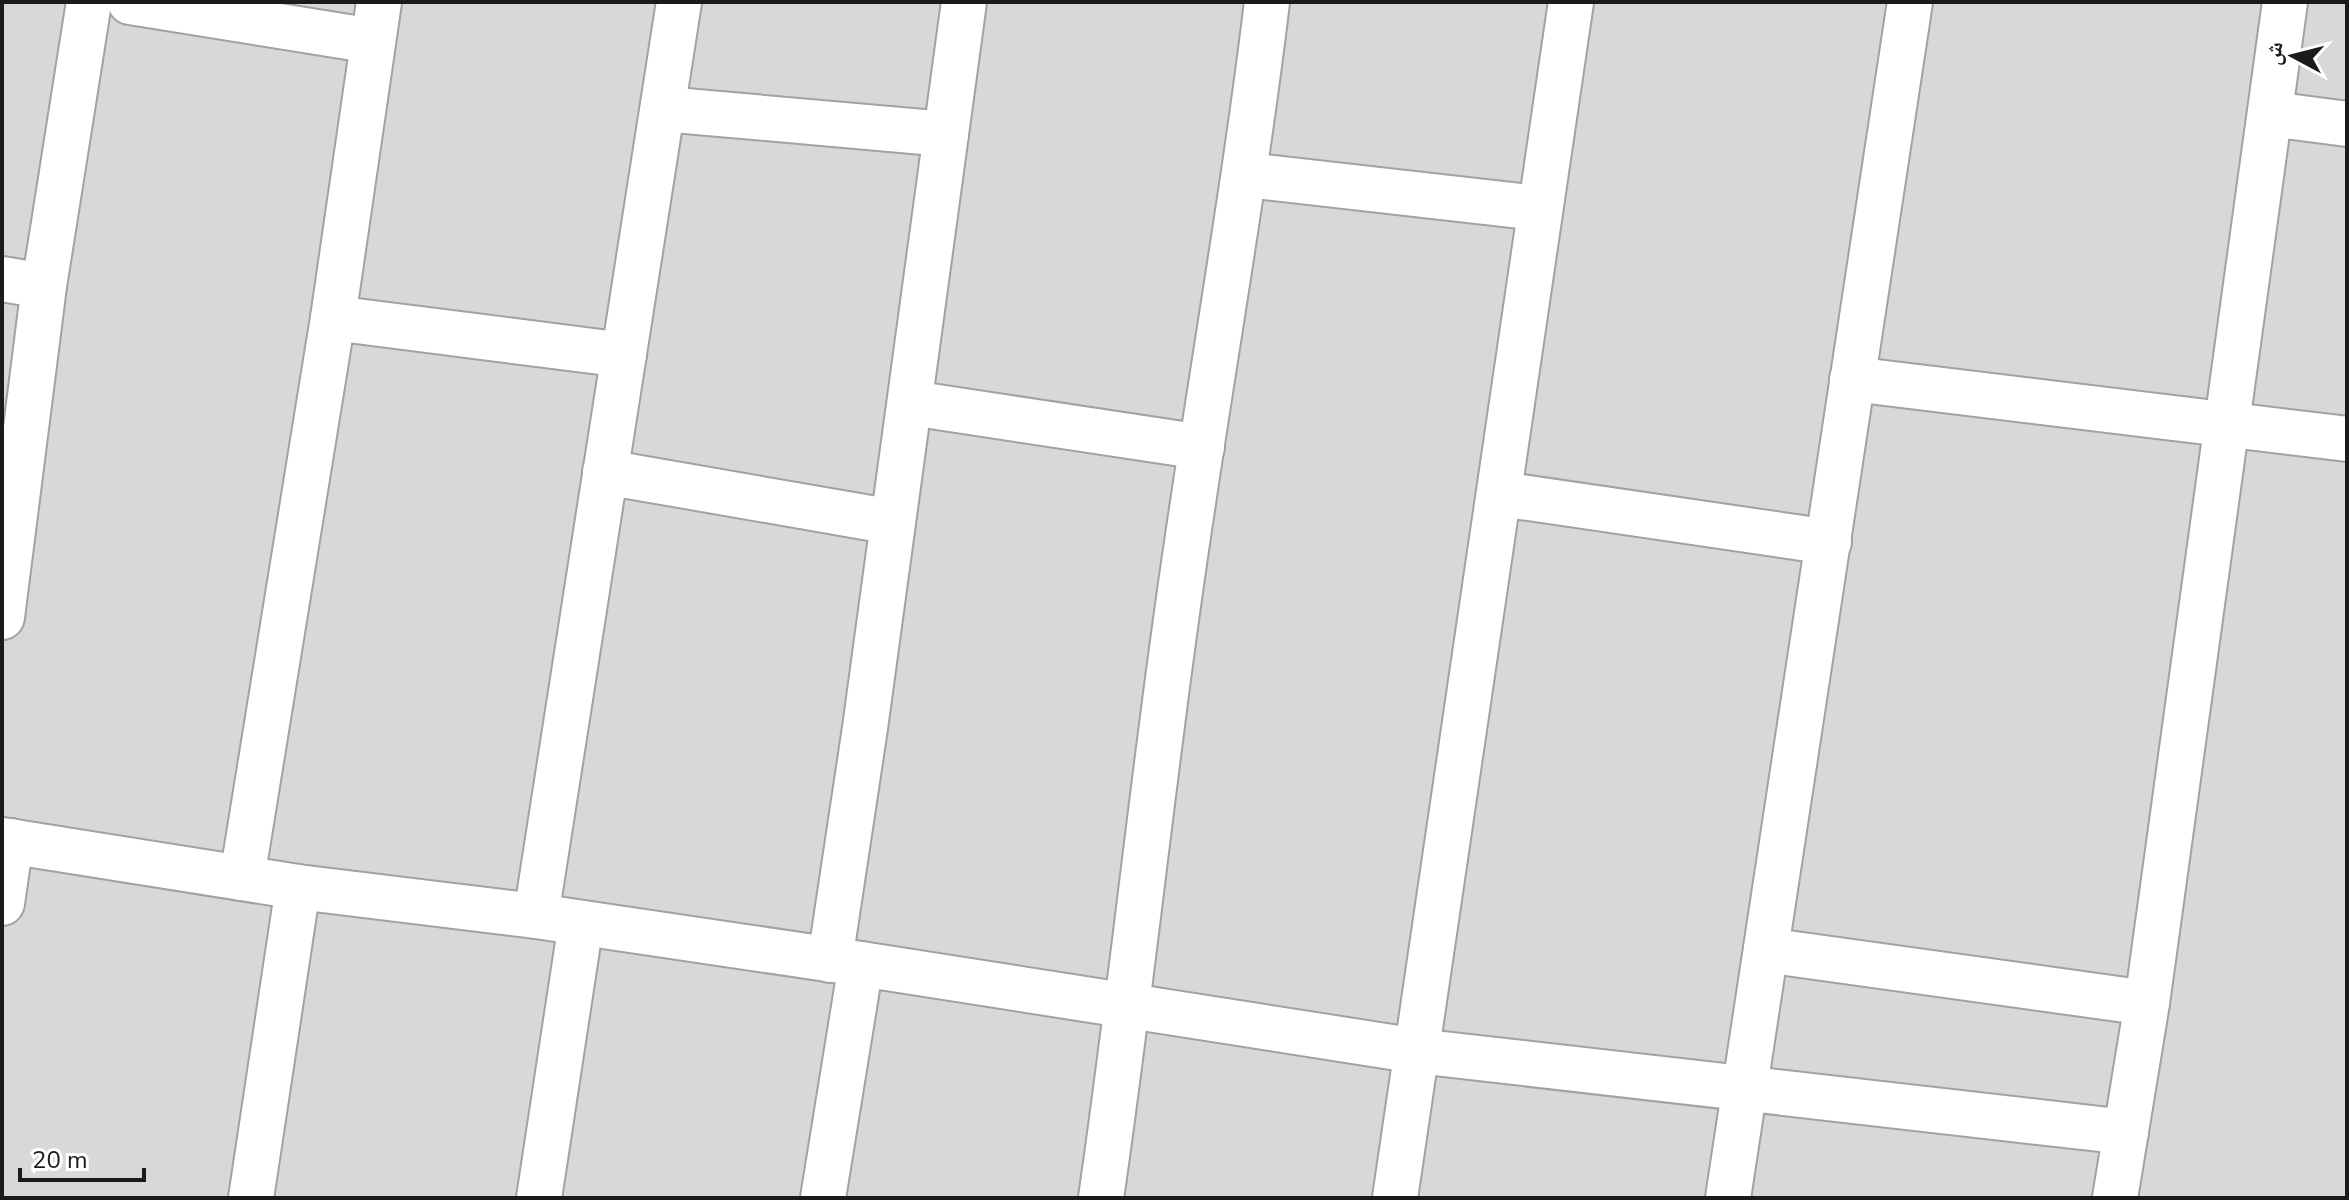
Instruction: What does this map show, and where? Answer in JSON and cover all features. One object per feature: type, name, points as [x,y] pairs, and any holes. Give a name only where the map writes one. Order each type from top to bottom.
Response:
[{"type":"street","points":[[2,617],[44,286],[89,2]]},
{"type":"street","points":[[130,2],[376,22],[333,318],[242,878]]},
{"type":"street","points":[[536,916],[679,2]]},
{"type":"street","points":[[823,1198],[893,522],[964,2]]},
{"type":"street","points":[[1101,1198],[1129,1005],[1176,620],[1246,175],[1267,2]]},
{"type":"street","points":[[1395,1198],[1571,2]]},
{"type":"street","points":[[1728,1198],[1910,2]]},
{"type":"street","points":[[2115,1198],[2147,1003],[2285,2]]},
{"type":"street","points":[[663,109],[946,134]]},
{"type":"street","points":[[2271,114],[2347,124]]},
{"type":"street","points":[[1246,175],[1539,208]]},
{"type":"street","points":[[2,279],[44,286]]},
{"type":"street","points":[[333,318],[624,355]]},
{"type":"street","points":[[1852,379],[2347,439]]},
{"type":"street","points":[[911,403],[1202,447]]},
{"type":"street","points":[[605,472],[893,522]]},
{"type":"street","points":[[1501,494],[1829,542]]},
{"type":"street","points":[[2,903],[7,840],[298,887],[536,916],[846,962],[1417,1051],[2126,1132]]},
{"type":"street","points":[[251,1198],[298,887]]},
{"type":"street","points":[[539,1198],[581,923]]},
{"type":"street","points":[[1766,950],[2147,1003]]},
{"type":"shaded area","points":[[2,2],[2347,2],[2347,1198],[2,1198]]}]
